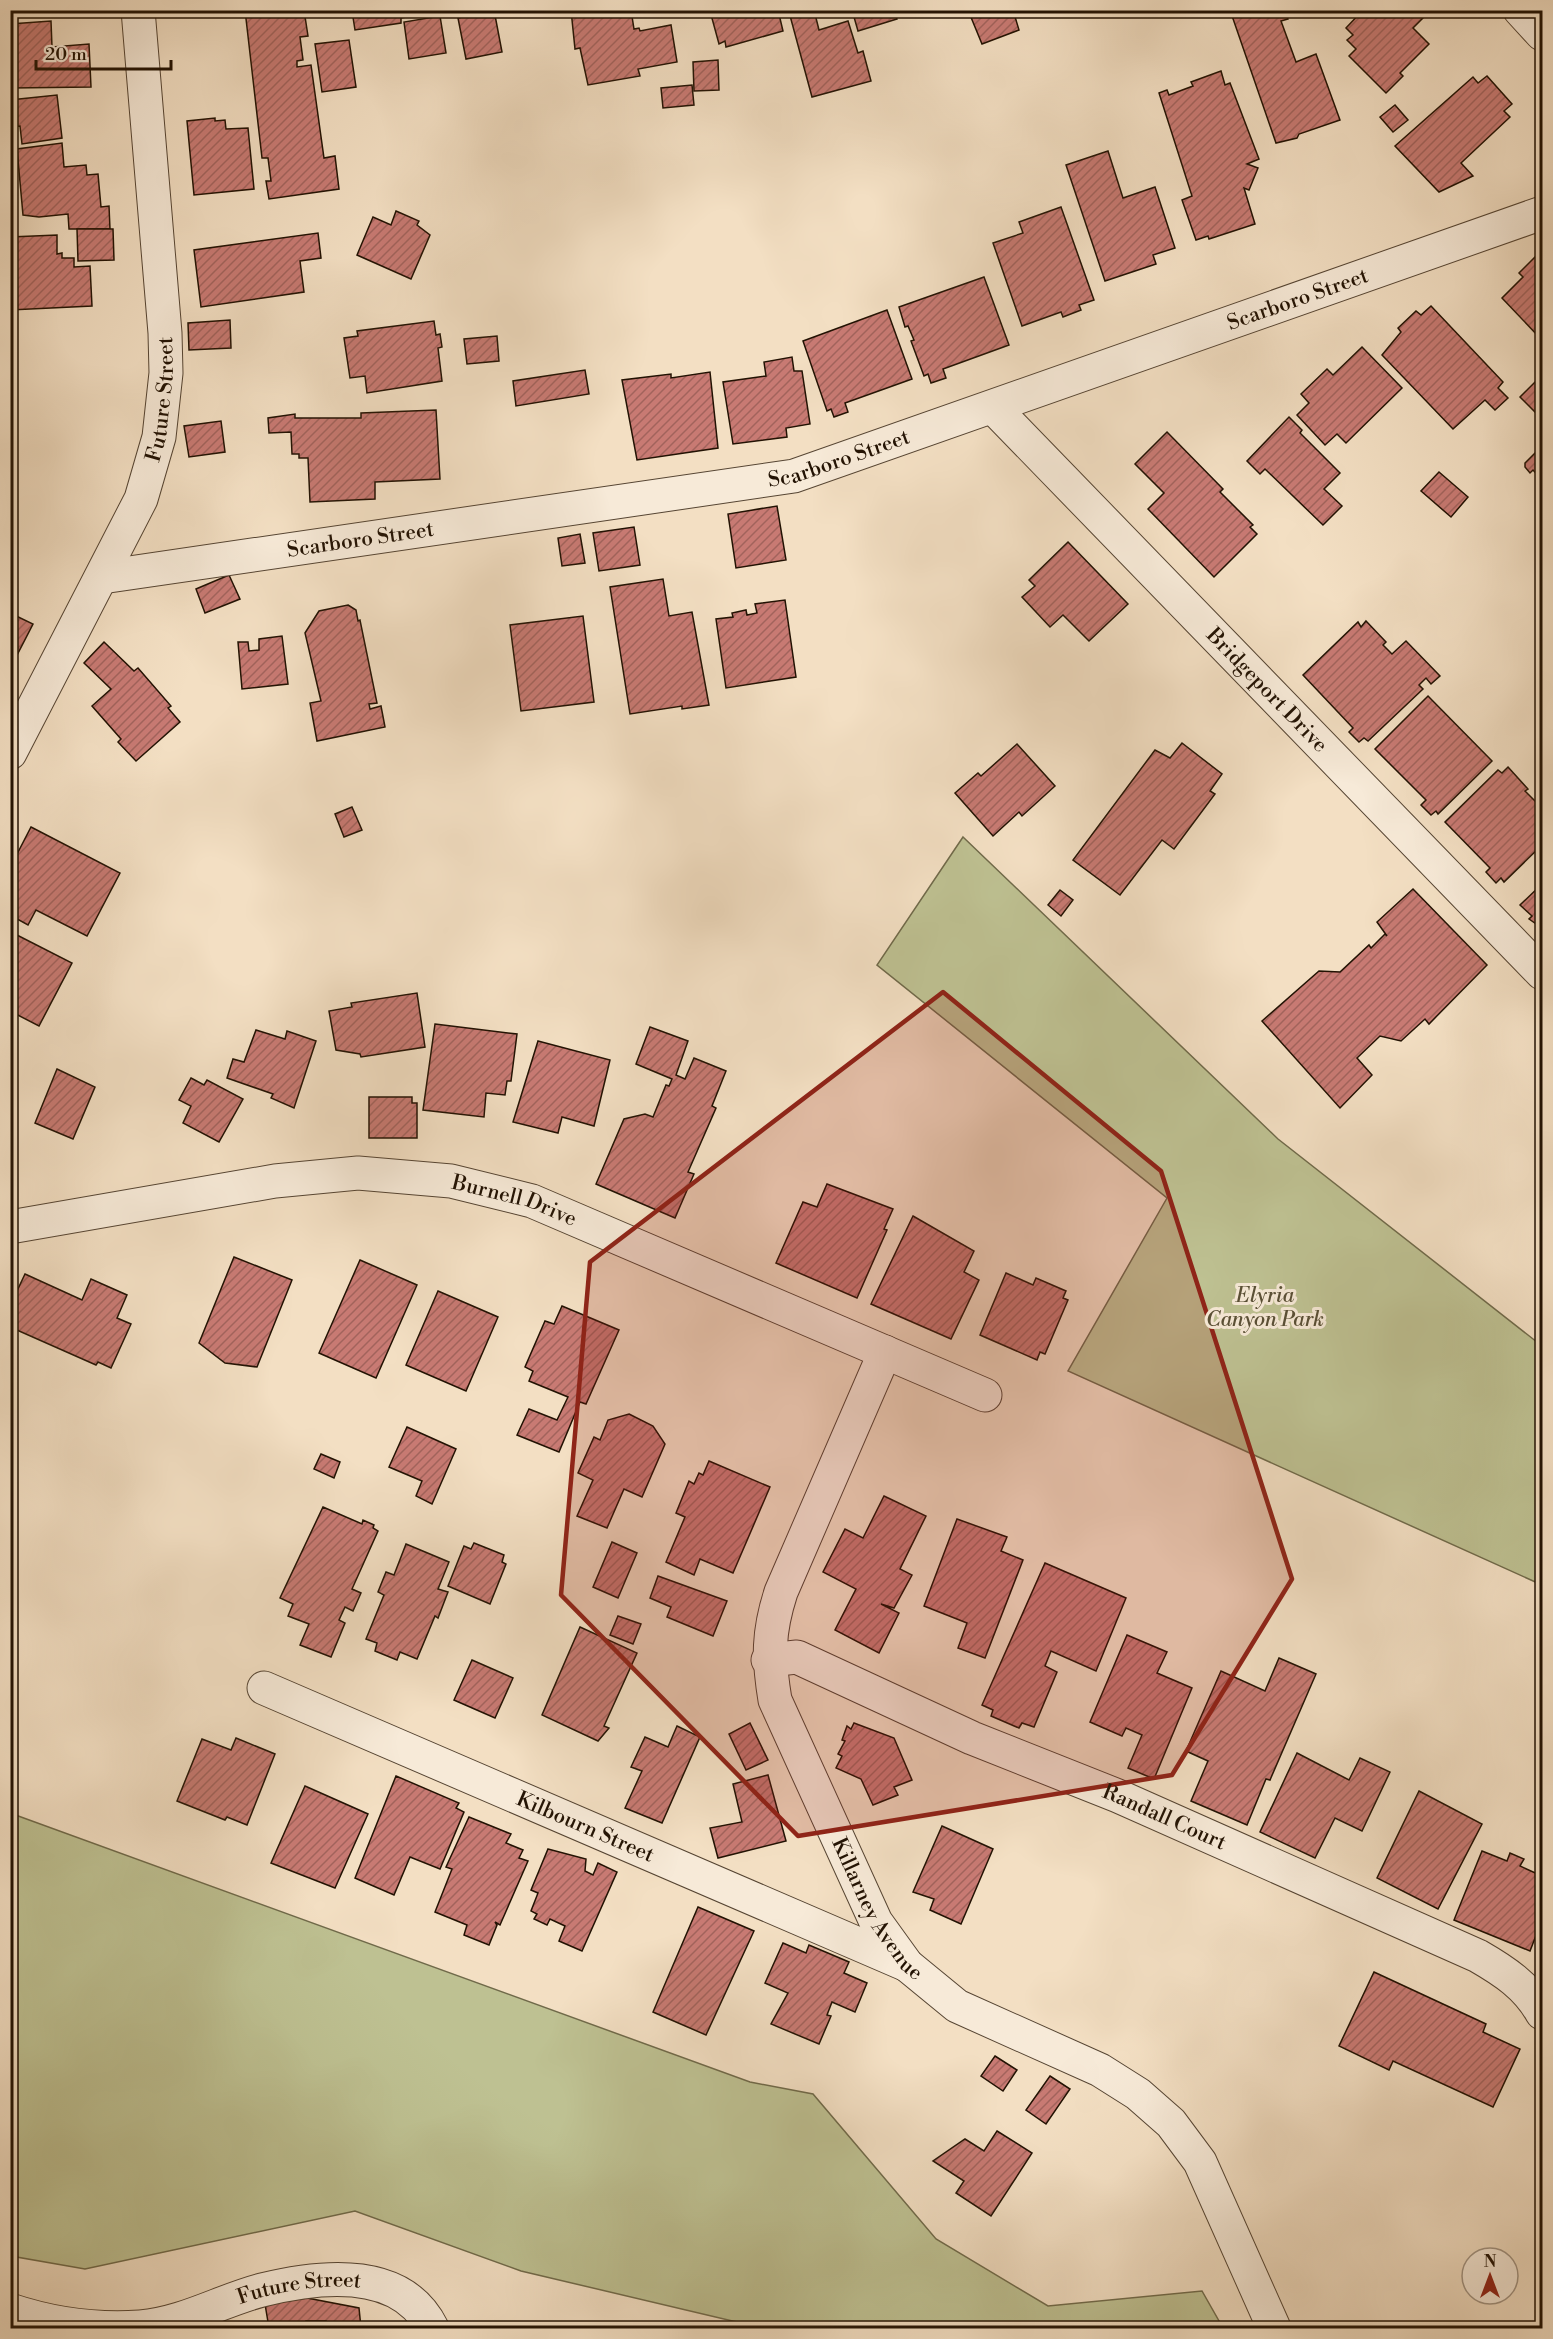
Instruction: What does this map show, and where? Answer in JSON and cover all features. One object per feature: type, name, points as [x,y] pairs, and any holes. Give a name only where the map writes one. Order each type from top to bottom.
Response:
[{"type":"street","name":"Future Street","points":[[10,753],[141,499],[159,437],[166,373],[138,10]]},
{"type":"street","points":[[1520,10],[1542,34]]},
{"type":"street","name":"Scarboro Street","points":[[102,577],[795,476],[1542,213]]},
{"type":"street","name":"Bridgeport Drive","points":[[993,407],[1542,973]]},
{"type":"street","name":"Burnell Drive","points":[[10,1227],[275,1181],[358,1173],[451,1181],[532,1201],[985,1395]]},
{"type":"street","name":"Killarney Avenue","points":[[885,1352],[781,1592],[772,1620],[768,1660],[775,1700],[876,1922],[907,1965],[957,2006],[1100,2070],[1138,2094],[1171,2123],[1200,2162],[1274,2328]]},
{"type":"street","name":"Randall Court","points":[[768,1660],[797,1657],[972,1738],[1118,1796],[1478,1956],[1513,1977],[1536,2001],[1542,2013]]},
{"type":"street","name":"Kilbourn Street","points":[[264,1688],[907,1965]]},
{"type":"street","name":"Future Street","points":[[10,2310],[36,2318],[83,2326],[141,2326],[192,2317],[259,2291],[311,2280],[365,2281],[399,2291],[423,2310],[432,2328]]},
{"type":"highlighted area","points":[[943,992],[1161,1171],[1292,1579],[1172,1775],[798,1836],[561,1595],[590,1262]]},
{"type":"green space","name":"Elyria Canyon Park","points":[[963,837],[1278,1139],[1542,1346],[1542,1585],[1068,1371],[1167,1198],[877,965]]},
{"type":"green space","points":[[10,1813],[750,2082],[813,2094],[936,2239],[1048,2306],[1202,2291],[1223,2328],[762,2328],[521,2271],[355,2211],[85,2269],[11,2256]]},
{"type":"building","points":[[245,10],[304,10],[308,36],[300,37],[303,60],[297,61],[297,67],[311,65],[324,158],[335,156],[339,189],[269,199],[266,181],[271,181],[268,158],[262,158]]},
{"type":"building","points":[[350,10],[406,10],[407,17],[401,18],[401,23],[355,30]]},
{"type":"building","points":[[494,10],[502,52],[466,59],[458,18]]},
{"type":"building","points":[[571,10],[631,10],[634,29],[639,28],[640,31],[671,25],[677,62],[638,69],[640,76],[588,85],[580,48],[575,49]]},
{"type":"building","points":[[778,10],[783,31],[726,47],[725,41],[719,44],[710,11]]},
{"type":"building","points":[[814,10],[819,30],[848,21],[858,53],[863,51],[871,81],[812,97],[789,12]]},
{"type":"building","points":[[852,10],[894,10],[897,19],[858,31]]},
{"type":"building","points":[[968,10],[1013,10],[1019,30],[982,44]]},
{"type":"building","points":[[1230,10],[1285,10],[1288,19],[1281,21],[1296,62],[1316,54],[1340,120],[1299,134],[1297,138],[1276,143]]},
{"type":"building","points":[[1363,10],[1416,10],[1423,18],[1413,28],[1429,44],[1400,73],[1403,76],[1386,93],[1349,56],[1356,49],[1347,40],[1353,35],[1346,28]]},
{"type":"building","points":[[440,16],[446,53],[409,59],[404,22]]},
{"type":"building","points":[[51,21],[52,47],[89,44],[91,87],[11,88],[10,24]]},
{"type":"building","points":[[349,40],[356,87],[322,92],[315,44]]},
{"type":"building","points":[[718,60],[719,90],[694,91],[693,62]]},
{"type":"building","points":[[1221,71],[1225,85],[1230,83],[1259,159],[1247,164],[1258,168],[1249,190],[1244,188],[1255,224],[1209,239],[1208,236],[1196,240],[1182,200],[1192,196],[1159,93],[1167,90],[1169,95],[1193,86],[1191,82]]},
{"type":"building","points":[[1487,76],[1512,104],[1504,111],[1510,117],[1461,163],[1473,176],[1439,192],[1395,146],[1473,77],[1478,83]]},
{"type":"building","points":[[692,85],[694,105],[663,108],[661,88]]},
{"type":"building","points":[[57,95],[62,138],[22,144],[20,126],[10,127],[10,100]]},
{"type":"building","points":[[1395,105],[1408,120],[1393,132],[1380,117]]},
{"type":"building","points":[[215,118],[215,121],[225,120],[226,129],[248,128],[254,189],[194,195],[187,121]]},
{"type":"building","points":[[62,143],[64,167],[86,165],[87,175],[98,174],[101,207],[109,206],[110,229],[69,229],[68,214],[39,217],[23,215],[17,149]]},
{"type":"building","points":[[1108,151],[1123,198],[1155,187],[1175,248],[1153,255],[1156,264],[1105,281],[1066,165]]},
{"type":"building","points":[[1061,207],[1094,300],[1079,305],[1081,310],[1063,317],[1061,312],[1022,326],[993,243],[1023,233],[1019,222]]},
{"type":"building","points":[[396,211],[419,221],[417,225],[430,235],[411,279],[357,255],[373,217],[391,225]]},
{"type":"building","points":[[77,229],[113,229],[114,260],[78,261]]},
{"type":"building","points":[[318,233],[321,258],[300,261],[304,292],[201,307],[194,250]]},
{"type":"building","points":[[57,235],[57,254],[62,253],[62,258],[74,258],[74,267],[90,266],[92,306],[10,310],[10,237]]},
{"type":"building","points":[[1542,250],[1542,337],[1540,338],[1502,298],[1523,277],[1519,273]]},
{"type":"building","points":[[984,277],[1009,345],[943,369],[946,378],[931,383],[928,374],[924,376],[911,341],[914,340],[908,326],[905,327],[899,307]]},
{"type":"building","points":[[1431,306],[1503,382],[1498,388],[1508,398],[1495,410],[1485,400],[1453,429],[1382,355],[1401,332],[1398,328],[1416,311],[1421,315]]},
{"type":"building","points":[[887,310],[912,379],[845,403],[848,412],[834,417],[831,409],[827,411],[803,341]]},
{"type":"building","points":[[230,320],[231,348],[189,350],[188,323]]},
{"type":"building","points":[[434,321],[436,335],[440,334],[442,347],[438,348],[442,381],[367,393],[365,376],[350,378],[344,338],[358,336],[357,331]]},
{"type":"building","points":[[497,336],[499,361],[467,364],[464,339]]},
{"type":"building","points":[[1362,347],[1402,388],[1346,443],[1337,434],[1325,445],[1297,415],[1309,403],[1301,394],[1327,369],[1333,375]]},
{"type":"building","points":[[792,357],[794,371],[802,371],[810,424],[786,428],[787,437],[733,444],[723,382],[766,376],[764,362]]},
{"type":"building","points":[[585,370],[589,394],[516,406],[513,381]]},
{"type":"building","points":[[710,372],[718,448],[637,460],[622,380],[671,374],[671,378]]},
{"type":"building","points":[[1536,381],[1542,388],[1540,417],[1520,397]]},
{"type":"building","points":[[436,410],[440,479],[375,482],[375,499],[310,502],[308,458],[299,458],[299,454],[292,454],[291,432],[269,433],[268,418],[295,414],[295,418],[361,418],[361,413]]},
{"type":"building","points":[[1289,417],[1302,430],[1300,433],[1340,473],[1324,489],[1342,506],[1323,525],[1265,469],[1260,474],[1247,461]]},
{"type":"building","points":[[221,421],[225,452],[189,457],[184,426]]},
{"type":"building","points":[[1167,432],[1223,489],[1220,492],[1253,525],[1250,527],[1257,534],[1214,577],[1148,509],[1164,493],[1135,464]]},
{"type":"building","points":[[1542,446],[1542,480],[1533,470],[1530,473],[1525,463]]},
{"type":"building","points":[[1439,472],[1468,497],[1451,517],[1421,491]]},
{"type":"building","points":[[777,506],[786,560],[736,568],[728,514]]},
{"type":"building","points":[[634,527],[640,565],[599,571],[593,533]]},
{"type":"building","points":[[580,534],[585,563],[562,566],[558,538]]},
{"type":"building","points":[[1068,542],[1128,604],[1089,641],[1063,615],[1050,627],[1022,597],[1035,586],[1029,580]]},
{"type":"building","points":[[229,575],[240,599],[205,613],[196,589]]},
{"type":"building","points":[[663,579],[669,616],[692,612],[709,705],[682,709],[682,706],[630,714],[610,587]]},
{"type":"building","points":[[785,600],[796,677],[726,688],[716,619],[733,617],[732,613],[746,610],[747,615],[757,613],[755,604]]},
{"type":"building","points":[[348,605],[356,610],[358,621],[360,620],[377,703],[369,704],[370,709],[381,706],[385,727],[317,741],[310,703],[321,701],[305,633],[319,611]]},
{"type":"building","points":[[10,613],[33,624],[15,659],[10,657]]},
{"type":"building","points":[[583,616],[594,702],[521,711],[510,625]]},
{"type":"building","points":[[1366,621],[1386,642],[1383,645],[1392,654],[1406,641],[1440,676],[1431,684],[1426,678],[1419,685],[1423,689],[1368,741],[1364,738],[1359,742],[1349,732],[1353,728],[1303,675],[1358,622],[1361,627]]},
{"type":"building","points":[[282,636],[288,684],[242,689],[238,642],[248,642],[249,651],[259,650],[259,639]]},
{"type":"building","points":[[104,642],[134,671],[138,668],[171,706],[168,708],[180,722],[136,761],[118,742],[121,739],[92,706],[111,689],[84,663]]},
{"type":"building","points":[[1428,696],[1492,761],[1438,814],[1436,811],[1431,815],[1421,805],[1426,800],[1375,749]]},
{"type":"building","points":[[1182,743],[1222,774],[1210,791],[1215,794],[1174,849],[1162,840],[1120,895],[1073,860],[1155,750],[1170,758]]},
{"type":"building","points":[[1017,744],[1055,786],[1022,816],[1019,812],[993,836],[955,793],[978,773],[981,776]]},
{"type":"building","points":[[1508,767],[1528,789],[1525,791],[1535,801],[1542,795],[1542,845],[1504,882],[1501,878],[1496,883],[1486,872],[1490,868],[1445,822],[1498,770],[1502,773]]},
{"type":"building","points":[[352,807],[362,830],[344,837],[335,814]]},
{"type":"building","points":[[31,827],[120,873],[87,936],[36,910],[28,925],[10,915],[10,855],[15,858]]},
{"type":"building","points":[[1542,884],[1542,928],[1529,919],[1532,916],[1520,905]]},
{"type":"building","points":[[1413,889],[1487,965],[1429,1024],[1425,1019],[1401,1041],[1380,1036],[1357,1058],[1372,1075],[1340,1108],[1262,1021],[1319,971],[1340,972],[1369,945],[1371,948],[1385,934],[1387,936],[1377,922]]},
{"type":"building","points":[[1060,890],[1073,900],[1061,916],[1048,905]]},
{"type":"building","points":[[13,933],[72,963],[39,1026],[10,1011],[10,934]]},
{"type":"building","points":[[417,993],[425,1047],[361,1057],[360,1054],[336,1050],[329,1011],[352,1007],[351,1003]]},
{"type":"building","points":[[435,1024],[517,1034],[511,1081],[507,1081],[505,1095],[486,1093],[484,1117],[423,1110]]},
{"type":"building","points":[[650,1027],[688,1041],[676,1075],[685,1079],[694,1058],[726,1071],[712,1106],[716,1108],[688,1172],[694,1174],[675,1218],[596,1184],[624,1119],[645,1114],[653,1117],[666,1085],[669,1086],[672,1079],[636,1064]]},
{"type":"building","points":[[256,1030],[285,1039],[287,1031],[316,1041],[294,1108],[271,1098],[273,1094],[227,1078],[233,1059],[244,1062]]},
{"type":"building","points":[[538,1041],[610,1060],[594,1126],[562,1117],[558,1133],[513,1122]]},
{"type":"building","points":[[57,1069],[95,1087],[73,1139],[35,1123]]},
{"type":"building","points":[[191,1078],[204,1085],[207,1080],[243,1099],[219,1142],[183,1123],[191,1106],[179,1100]]},
{"type":"building","points":[[369,1097],[412,1097],[412,1103],[417,1103],[417,1138],[369,1138]]},
{"type":"building","points":[[827,1184],[893,1209],[884,1229],[887,1230],[857,1298],[776,1263],[803,1202],[817,1207]]},
{"type":"building","points":[[913,1216],[974,1251],[964,1272],[979,1280],[951,1339],[871,1304]]},
{"type":"building","points":[[234,1257],[292,1280],[257,1367],[225,1363],[199,1343]]},
{"type":"building","points":[[360,1260],[417,1285],[376,1378],[319,1353]]},
{"type":"building","points":[[1006,1273],[1033,1285],[1036,1278],[1066,1291],[1063,1298],[1068,1300],[1045,1354],[1040,1352],[1037,1360],[980,1335]]},
{"type":"building","points":[[25,1274],[82,1300],[91,1279],[127,1295],[117,1318],[131,1324],[111,1368],[98,1362],[96,1365],[10,1327],[10,1306]]},
{"type":"building","points":[[438,1291],[498,1317],[466,1391],[406,1365]]},
{"type":"building","points":[[562,1306],[619,1330],[586,1404],[580,1402],[559,1452],[517,1435],[529,1409],[557,1420],[568,1397],[529,1381],[533,1371],[525,1367],[545,1321],[554,1324]]},
{"type":"building","points":[[629,1414],[653,1426],[665,1444],[642,1497],[624,1489],[607,1528],[577,1516],[593,1480],[578,1473],[594,1437],[600,1440],[608,1420]]},
{"type":"building","points":[[407,1427],[456,1449],[432,1504],[416,1496],[422,1481],[389,1467]]},
{"type":"building","points":[[321,1454],[340,1462],[334,1478],[314,1469]]},
{"type":"building","points":[[709,1461],[770,1487],[733,1573],[700,1559],[694,1575],[666,1562],[685,1517],[676,1513],[689,1481],[694,1484],[699,1473],[703,1475]]},
{"type":"building","points":[[884,1496],[926,1516],[900,1569],[912,1575],[894,1608],[881,1604],[899,1613],[879,1653],[835,1630],[856,1589],[823,1572],[845,1529],[863,1538]]},
{"type":"building","points":[[323,1507],[362,1524],[363,1520],[374,1525],[373,1528],[378,1531],[352,1589],[361,1593],[353,1611],[345,1607],[339,1620],[345,1623],[331,1657],[300,1645],[309,1624],[288,1616],[293,1604],[280,1598]]},
{"type":"building","points":[[957,1519],[1007,1537],[1001,1551],[1023,1560],[985,1658],[958,1648],[967,1623],[924,1606]]},
{"type":"building","points":[[612,1542],[637,1553],[618,1598],[593,1587]]},
{"type":"building","points":[[474,1543],[504,1555],[502,1562],[506,1564],[490,1604],[448,1586],[464,1546],[471,1549]]},
{"type":"building","points":[[406,1544],[449,1562],[438,1589],[448,1592],[438,1618],[435,1616],[417,1659],[400,1652],[397,1660],[375,1651],[377,1643],[366,1639],[384,1595],[378,1592],[386,1572],[394,1575]]},
{"type":"building","points":[[1045,1563],[1126,1598],[1096,1671],[1051,1651],[1045,1666],[1057,1672],[1034,1727],[1022,1723],[1019,1728],[991,1716],[993,1710],[982,1705]]},
{"type":"building","points":[[658,1576],[727,1601],[713,1636],[667,1617],[671,1607],[650,1598]]},
{"type":"building","points":[[618,1616],[641,1624],[633,1644],[610,1635]]},
{"type":"building","points":[[580,1627],[637,1653],[604,1726],[609,1728],[598,1741],[542,1715]]},
{"type":"building","points":[[1127,1635],[1167,1652],[1157,1673],[1192,1688],[1154,1779],[1128,1768],[1142,1735],[1126,1728],[1122,1736],[1090,1722]]},
{"type":"building","points":[[1279,1658],[1316,1674],[1270,1780],[1266,1779],[1247,1825],[1191,1801],[1208,1761],[1186,1751],[1221,1671],[1265,1691]]},
{"type":"building","points":[[472,1660],[513,1678],[495,1718],[454,1700]]},
{"type":"building","points":[[750,1723],[768,1760],[746,1770],[729,1734]]},
{"type":"building","points":[[854,1723],[894,1738],[912,1780],[894,1787],[898,1795],[873,1805],[861,1779],[836,1768],[842,1756],[838,1754],[845,1741],[842,1740],[847,1726],[851,1729]]},
{"type":"building","points":[[677,1726],[700,1737],[662,1823],[625,1808],[642,1771],[631,1767],[645,1737],[668,1747]]},
{"type":"building","points":[[236,1738],[275,1754],[247,1825],[227,1817],[225,1820],[177,1801],[202,1739],[231,1750]]},
{"type":"building","points":[[1297,1753],[1349,1780],[1360,1758],[1390,1772],[1362,1831],[1335,1818],[1315,1858],[1260,1832]]},
{"type":"building","points":[[768,1775],[786,1841],[718,1858],[710,1828],[742,1822],[733,1784]]},
{"type":"building","points":[[396,1776],[459,1803],[456,1808],[464,1812],[440,1869],[410,1857],[394,1895],[355,1878]]},
{"type":"building","points":[[305,1786],[368,1814],[335,1888],[271,1863]]},
{"type":"building","points":[[1419,1791],[1482,1824],[1438,1909],[1377,1878]]},
{"type":"building","points":[[469,1817],[511,1834],[506,1843],[523,1850],[519,1858],[528,1861],[500,1925],[495,1922],[497,1925],[489,1945],[464,1935],[467,1925],[435,1912],[452,1869],[446,1867]]},
{"type":"building","points":[[942,1826],[993,1849],[961,1924],[930,1910],[934,1899],[913,1892]]},
{"type":"building","points":[[548,1849],[586,1859],[585,1871],[593,1875],[598,1863],[617,1872],[582,1951],[559,1941],[565,1926],[550,1919],[547,1925],[534,1919],[537,1914],[531,1911],[538,1893],[531,1890]]},
{"type":"building","points":[[1482,1851],[1507,1861],[1510,1853],[1524,1859],[1520,1866],[1542,1876],[1542,1920],[1530,1951],[1454,1920]]},
{"type":"building","points":[[698,1907],[754,1931],[706,2035],[653,2012]]},
{"type":"building","points":[[783,1943],[806,1953],[809,1945],[849,1962],[844,1973],[867,1983],[855,2012],[832,2002],[827,2015],[831,2016],[819,2044],[771,2024],[788,1993],[765,1983]]},
{"type":"building","points":[[1374,1972],[1486,2024],[1483,2032],[1520,2049],[1493,2107],[1393,2061],[1389,2070],[1339,2046]]},
{"type":"building","points":[[995,2056],[1017,2070],[1003,2091],[981,2076]]},
{"type":"building","points":[[1050,2076],[1070,2089],[1046,2124],[1026,2110]]},
{"type":"building","points":[[997,2131],[1032,2153],[991,2216],[956,2193],[964,2181],[933,2161],[965,2139],[984,2151]]},
{"type":"building","points":[[307,2298],[359,2308],[361,2328],[326,2328],[326,2321],[306,2321],[306,2323],[269,2328],[265,2304]]}]
